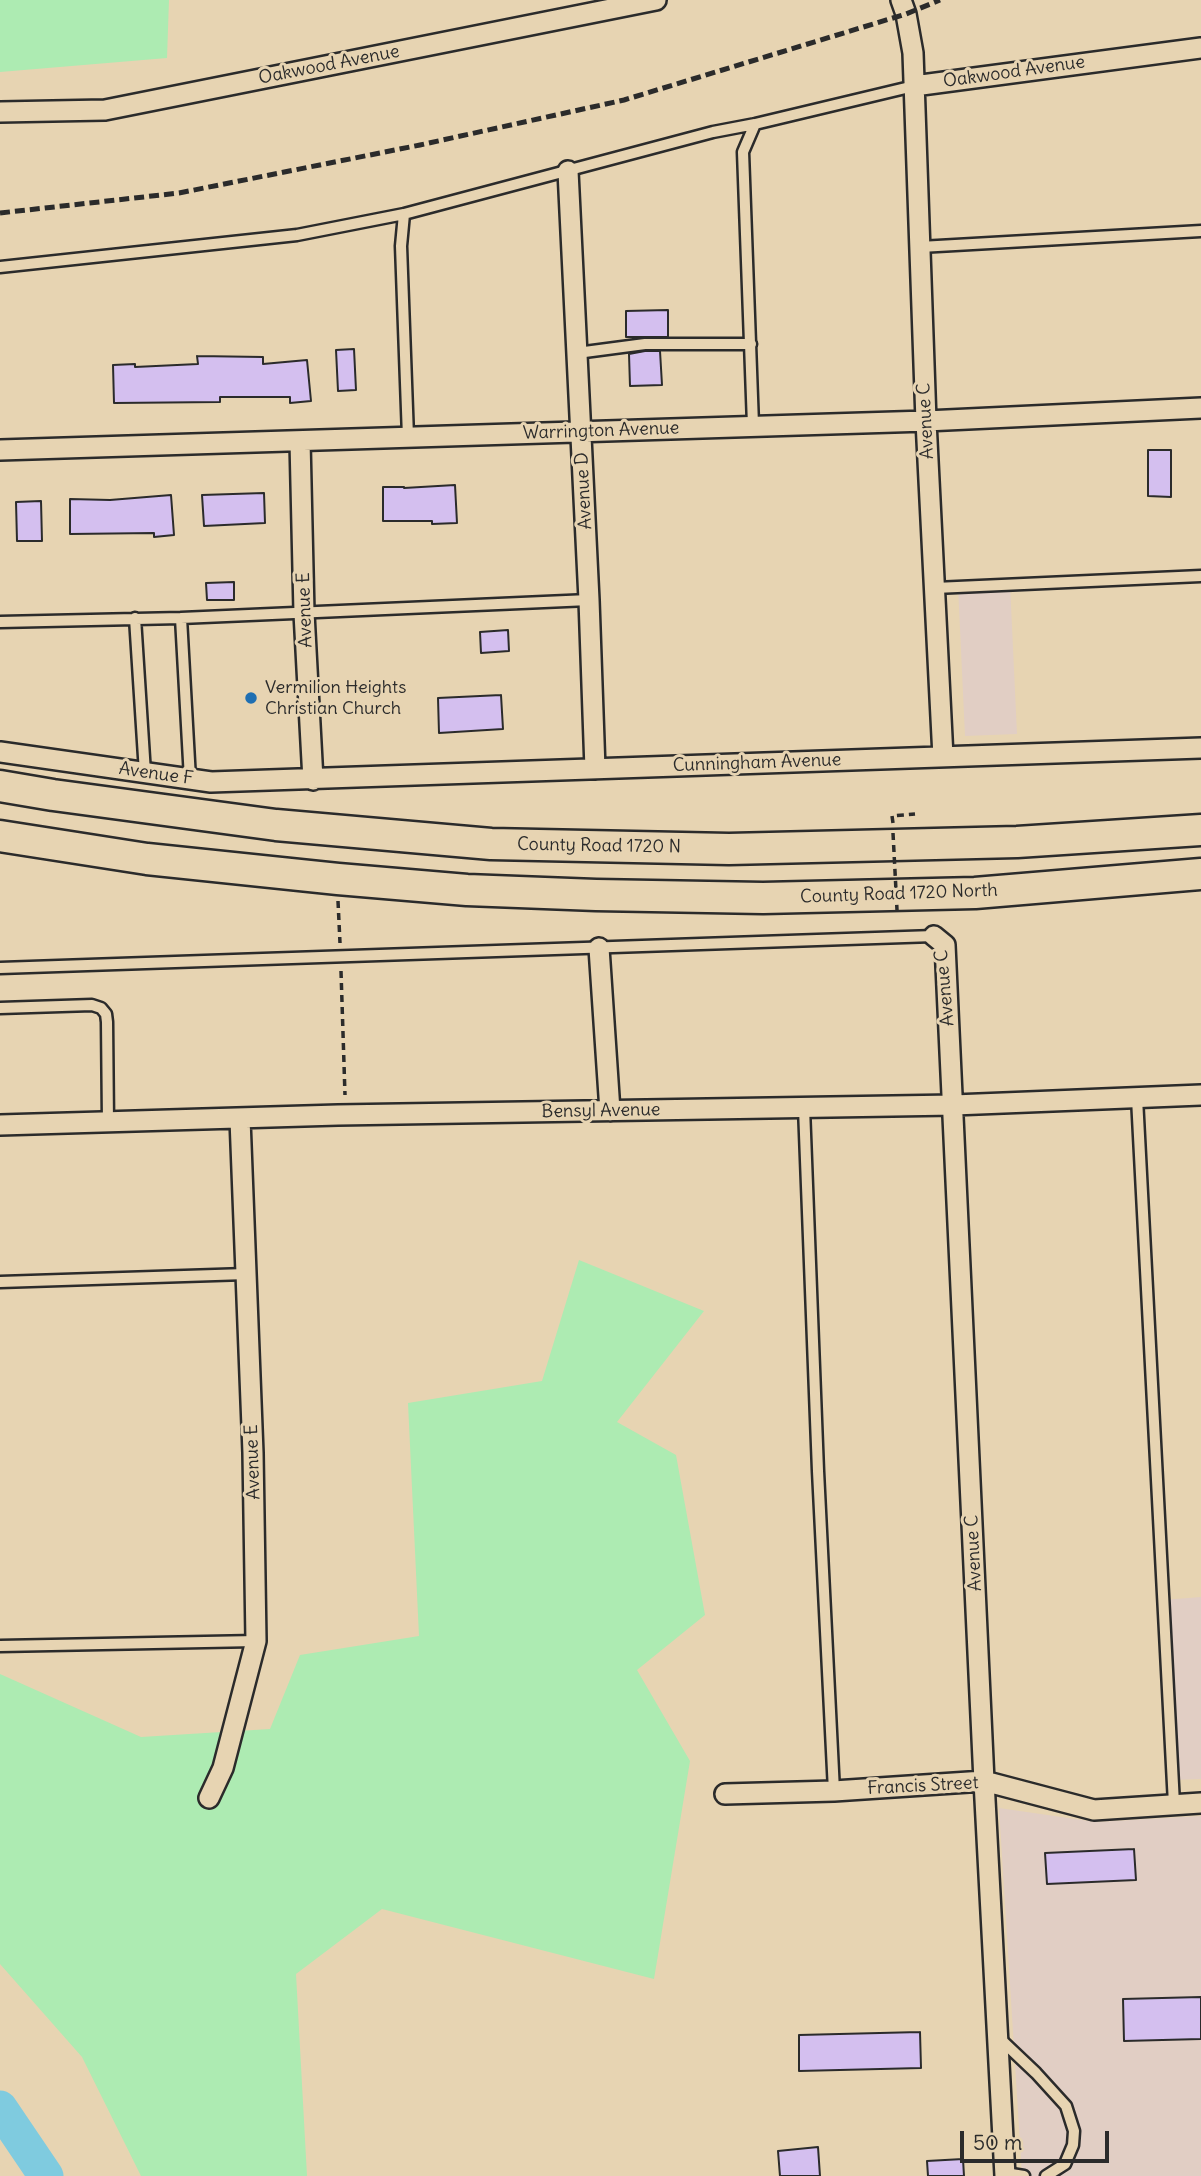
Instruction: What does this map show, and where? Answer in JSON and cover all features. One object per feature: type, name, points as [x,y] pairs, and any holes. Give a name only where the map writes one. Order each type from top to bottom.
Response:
[{"type":"main road","name":"County Road 1720 N","points":[[0,786],[276,825],[491,844],[729,849],[1017,842],[1199,830]]},
{"type":"main road","name":"County Road 1720 North","points":[[0,836],[147,859],[338,879],[467,890],[596,895],[763,898],[975,893],[1201,874]]},
{"type":"main road","points":[[1157,878],[1201,886]]},
{"type":"street","name":"Oakwood Avenue","points":[[0,111],[104,110],[656,0]]},
{"type":"street","points":[[901,0],[913,53],[914,86]]},
{"type":"street","name":"Oakwood Avenue","points":[[914,86],[1201,48]]},
{"type":"street","name":"Avenue C","points":[[914,86],[926,421],[943,757]]},
{"type":"street","name":"Avenue D","points":[[568,171],[595,769]]},
{"type":"street","name":"Warrington Avenue","points":[[0,450],[926,421],[1201,408]]},
{"type":"street","name":"Avenue E","points":[[300,440],[304,613],[313,779]]},
{"type":"street","name":"Cunningham Avenue","points":[[313,779],[1201,748]]},
{"type":"street","name":"Avenue F","points":[[0,752],[211,782],[313,779]]},
{"type":"street","name":"Avenue C","points":[[934,936],[945,945],[984,1781],[998,2036],[1011,2175]]},
{"type":"street","points":[[599,948],[610,1111]]},
{"type":"street","name":"Bensyl Avenue","points":[[0,1125],[338,1115],[954,1105],[1201,1095]]},
{"type":"street","name":"Avenue E","points":[[209,1798],[223,1768],[256,1641],[253,1453],[240,1119]]},
{"type":"street","name":"Francis Street","points":[[725,1794],[834,1791],[984,1781],[1094,1810],[1201,1803]]},
{"type":"lane","points":[[0,267],[296,235],[404,214],[713,132],[914,86]]},
{"type":"lane","points":[[753,425],[743,152],[755,124]]},
{"type":"lane","points":[[404,214],[401,246],[408,438]]},
{"type":"lane","points":[[920,247],[1201,231]]},
{"type":"lane","points":[[577,353],[645,344],[751,344]]},
{"type":"lane","points":[[935,588],[1201,576]]},
{"type":"lane","points":[[0,622],[181,618],[589,600]]},
{"type":"lane","points":[[135,618],[145,773]]},
{"type":"lane","points":[[181,618],[190,779]]},
{"type":"lane","points":[[0,968],[934,936]]},
{"type":"lane","points":[[0,1008],[92,1005],[106,1014],[108,1122]]},
{"type":"lane","points":[[1137,1098],[1174,1804]]},
{"type":"lane","points":[[804,1108],[834,1791]]},
{"type":"lane","points":[[0,1282],[246,1274]]},
{"type":"lane","points":[[0,1646],[256,1641]]},
{"type":"lane","points":[[998,2036],[1066,2106],[1074,2131],[1073,2144],[1065,2164],[1046,2176]]},
{"type":"path","points":[[892,816],[915,814]]},
{"type":"path","points":[[894,833],[897,910]]},
{"type":"path","points":[[338,899],[345,1095]]},
{"type":"shaded area","points":[[1010,584],[1017,734],[965,736],[958,586]]},
{"type":"shaded area","points":[[1201,1597],[1201,1779],[1173,1780],[1163,1600]]},
{"type":"shaded area","points":[[999,1808],[1096,1822],[1201,1816],[1201,2176],[1022,2176]]},
{"type":"green space","points":[[0,0],[169,0],[167,58],[0,72]]},
{"type":"green space","points":[[579,1260],[704,1311],[617,1422],[676,1455],[705,1615],[637,1670],[690,1761],[654,1979],[382,1909],[296,1974],[307,2176],[141,2176],[82,2057],[0,1964],[0,1674],[141,1737],[270,1729],[300,1655],[419,1636],[408,1403],[542,1381]]},
{"type":"building","points":[[668,310],[668,337],[626,337],[626,311]]},
{"type":"building","points":[[354,349],[356,390],[338,391],[336,350]]},
{"type":"building","points":[[660,351],[662,385],[630,386],[629,354]]},
{"type":"building","points":[[197,356],[263,357],[263,364],[307,360],[311,401],[290,403],[290,397],[220,397],[220,402],[114,403],[113,365],[135,364],[135,367],[198,364]]},
{"type":"building","points":[[1148,450],[1171,450],[1171,497],[1148,496]]},
{"type":"building","points":[[455,485],[457,523],[383,521],[383,487]]},
{"type":"building","points":[[264,493],[265,523],[204,526],[202,495]]},
{"type":"building","points":[[171,495],[174,535],[154,537],[154,533],[70,534],[70,499],[110,500]]},
{"type":"building","points":[[41,501],[42,541],[17,541],[16,502]]},
{"type":"building","points":[[234,582],[234,600],[207,600],[206,583]]},
{"type":"building","points":[[508,630],[509,651],[481,653],[480,632]]},
{"type":"building","points":[[501,695],[503,729],[439,733],[438,698]]},
{"type":"building","points":[[1134,1849],[1136,1880],[1047,1884],[1045,1853]]},
{"type":"building","points":[[1201,1997],[1201,2039],[1124,2041],[1123,1999]]},
{"type":"building","points":[[920,2032],[921,2068],[799,2071],[799,2035]]},
{"type":"building","points":[[818,2147],[820,2176],[780,2176],[778,2151]]},
{"type":"building","points":[[963,2159],[964,2176],[928,2176],[927,2161]]},
{"type":"waterway","points":[[0,2108],[46,2176]]},
{"type":"railway","points":[[0,213],[179,193],[420,145],[624,100],[906,14],[940,0]]},
{"type":"place","name":"Vermilion Heights Christian Church","points":[[251,698]]}]
